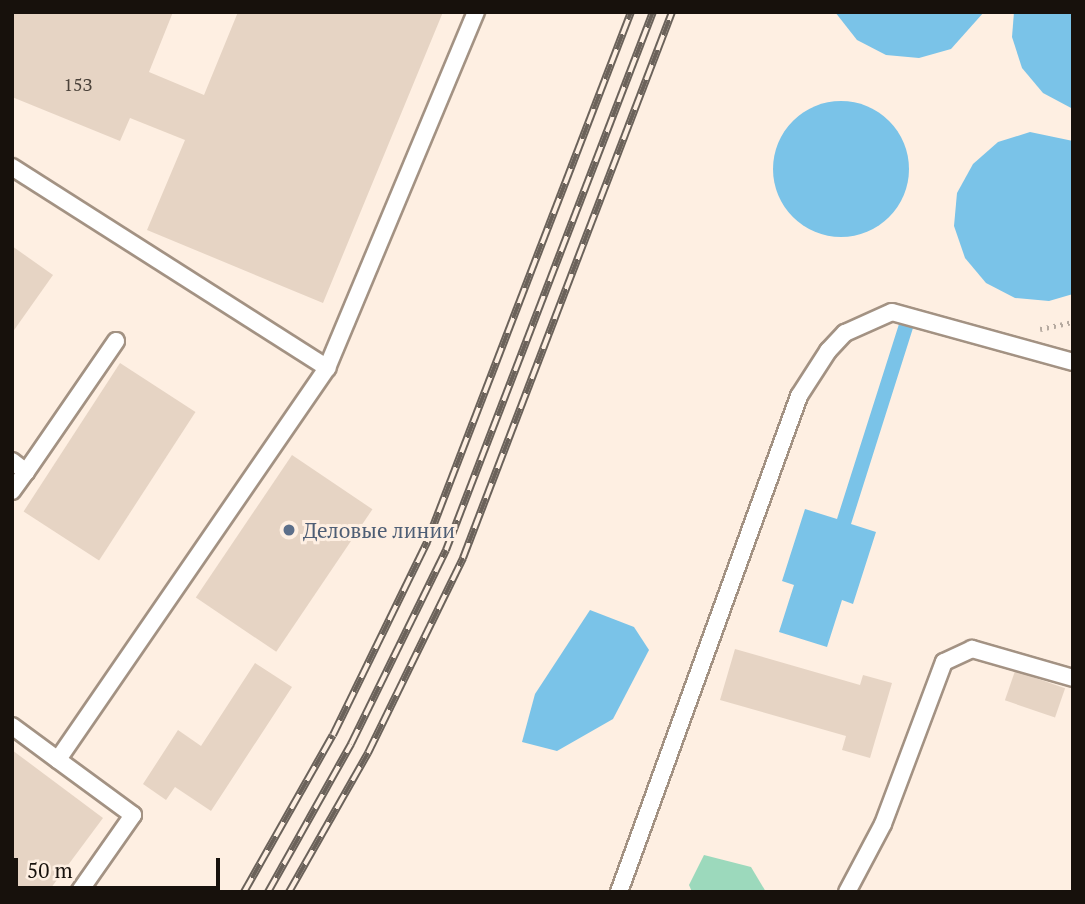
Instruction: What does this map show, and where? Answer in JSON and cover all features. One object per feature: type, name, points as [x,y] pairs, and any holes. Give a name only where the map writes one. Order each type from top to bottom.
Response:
[{"type":"lane","points":[[58,760],[327,368],[476,12]]},
{"type":"lane","points":[[12,167],[327,368]]},
{"type":"lane","points":[[619,892],[799,396],[828,351],[845,333],[892,312],[1073,362]]},
{"type":"lane","points":[[12,491],[116,341]]},
{"type":"lane","points":[[12,461],[26,472]]},
{"type":"lane","points":[[847,892],[883,824],[944,662],[972,649],[1073,678]]},
{"type":"lane","points":[[12,726],[132,815],[79,892]]},
{"type":"green space","points":[[704,855],[751,867],[766,892],[692,892],[689,885]]},
{"type":"water","points":[[835,12],[984,12],[951,49],[919,58],[886,55],[857,40]]},
{"type":"water","points":[[1014,12],[1073,12],[1073,109],[1043,93],[1022,68],[1012,37]]},
{"type":"water","points":[[841,101],[867,106],[889,121],[904,143],[909,169],[904,195],[889,217],[867,232],[841,237],[815,232],[793,217],[778,195],[773,169],[778,143],[793,121],[815,106]]},
{"type":"water","points":[[1030,132],[1073,141],[1073,294],[1049,301],[1015,298],[986,283],[965,258],[954,226],[957,193],[973,164],[998,142]]},
{"type":"water","points":[[899,324],[913,328],[851,524],[876,532],[853,604],[842,600],[827,647],[779,632],[794,585],[782,581],[805,509],[837,519]]},
{"type":"water","points":[[590,610],[634,627],[649,650],[613,719],[557,751],[522,742],[535,694]]},
{"type":"building","points":[[12,12],[173,12],[149,72],[204,95],[238,12],[443,12],[323,303],[147,230],[185,140],[130,118],[120,141],[12,97]]},
{"type":"building","points":[[12,246],[53,275],[12,333]]},
{"type":"building","points":[[120,363],[195,412],[99,560],[24,511]]},
{"type":"building","points":[[292,455],[372,509],[276,652],[196,598]]},
{"type":"building","points":[[735,649],[860,685],[863,675],[892,683],[870,758],[842,750],[846,736],[720,700]]},
{"type":"building","points":[[255,663],[292,687],[211,811],[175,787],[166,800],[143,784],[178,730],[201,746]]},
{"type":"building","points":[[1015,671],[1065,688],[1055,718],[1005,700]]},
{"type":"building","points":[[12,750],[103,818],[48,892],[12,892]]},
{"type":"railway","points":[[244,892],[333,735],[427,542],[631,12]]},
{"type":"railway","points":[[268,892],[351,744],[446,550],[653,12]]},
{"type":"railway","points":[[289,892],[368,753],[463,558],[672,12]]},
{"type":"place","name":"Деловые линии","points":[[289,530]]}]
